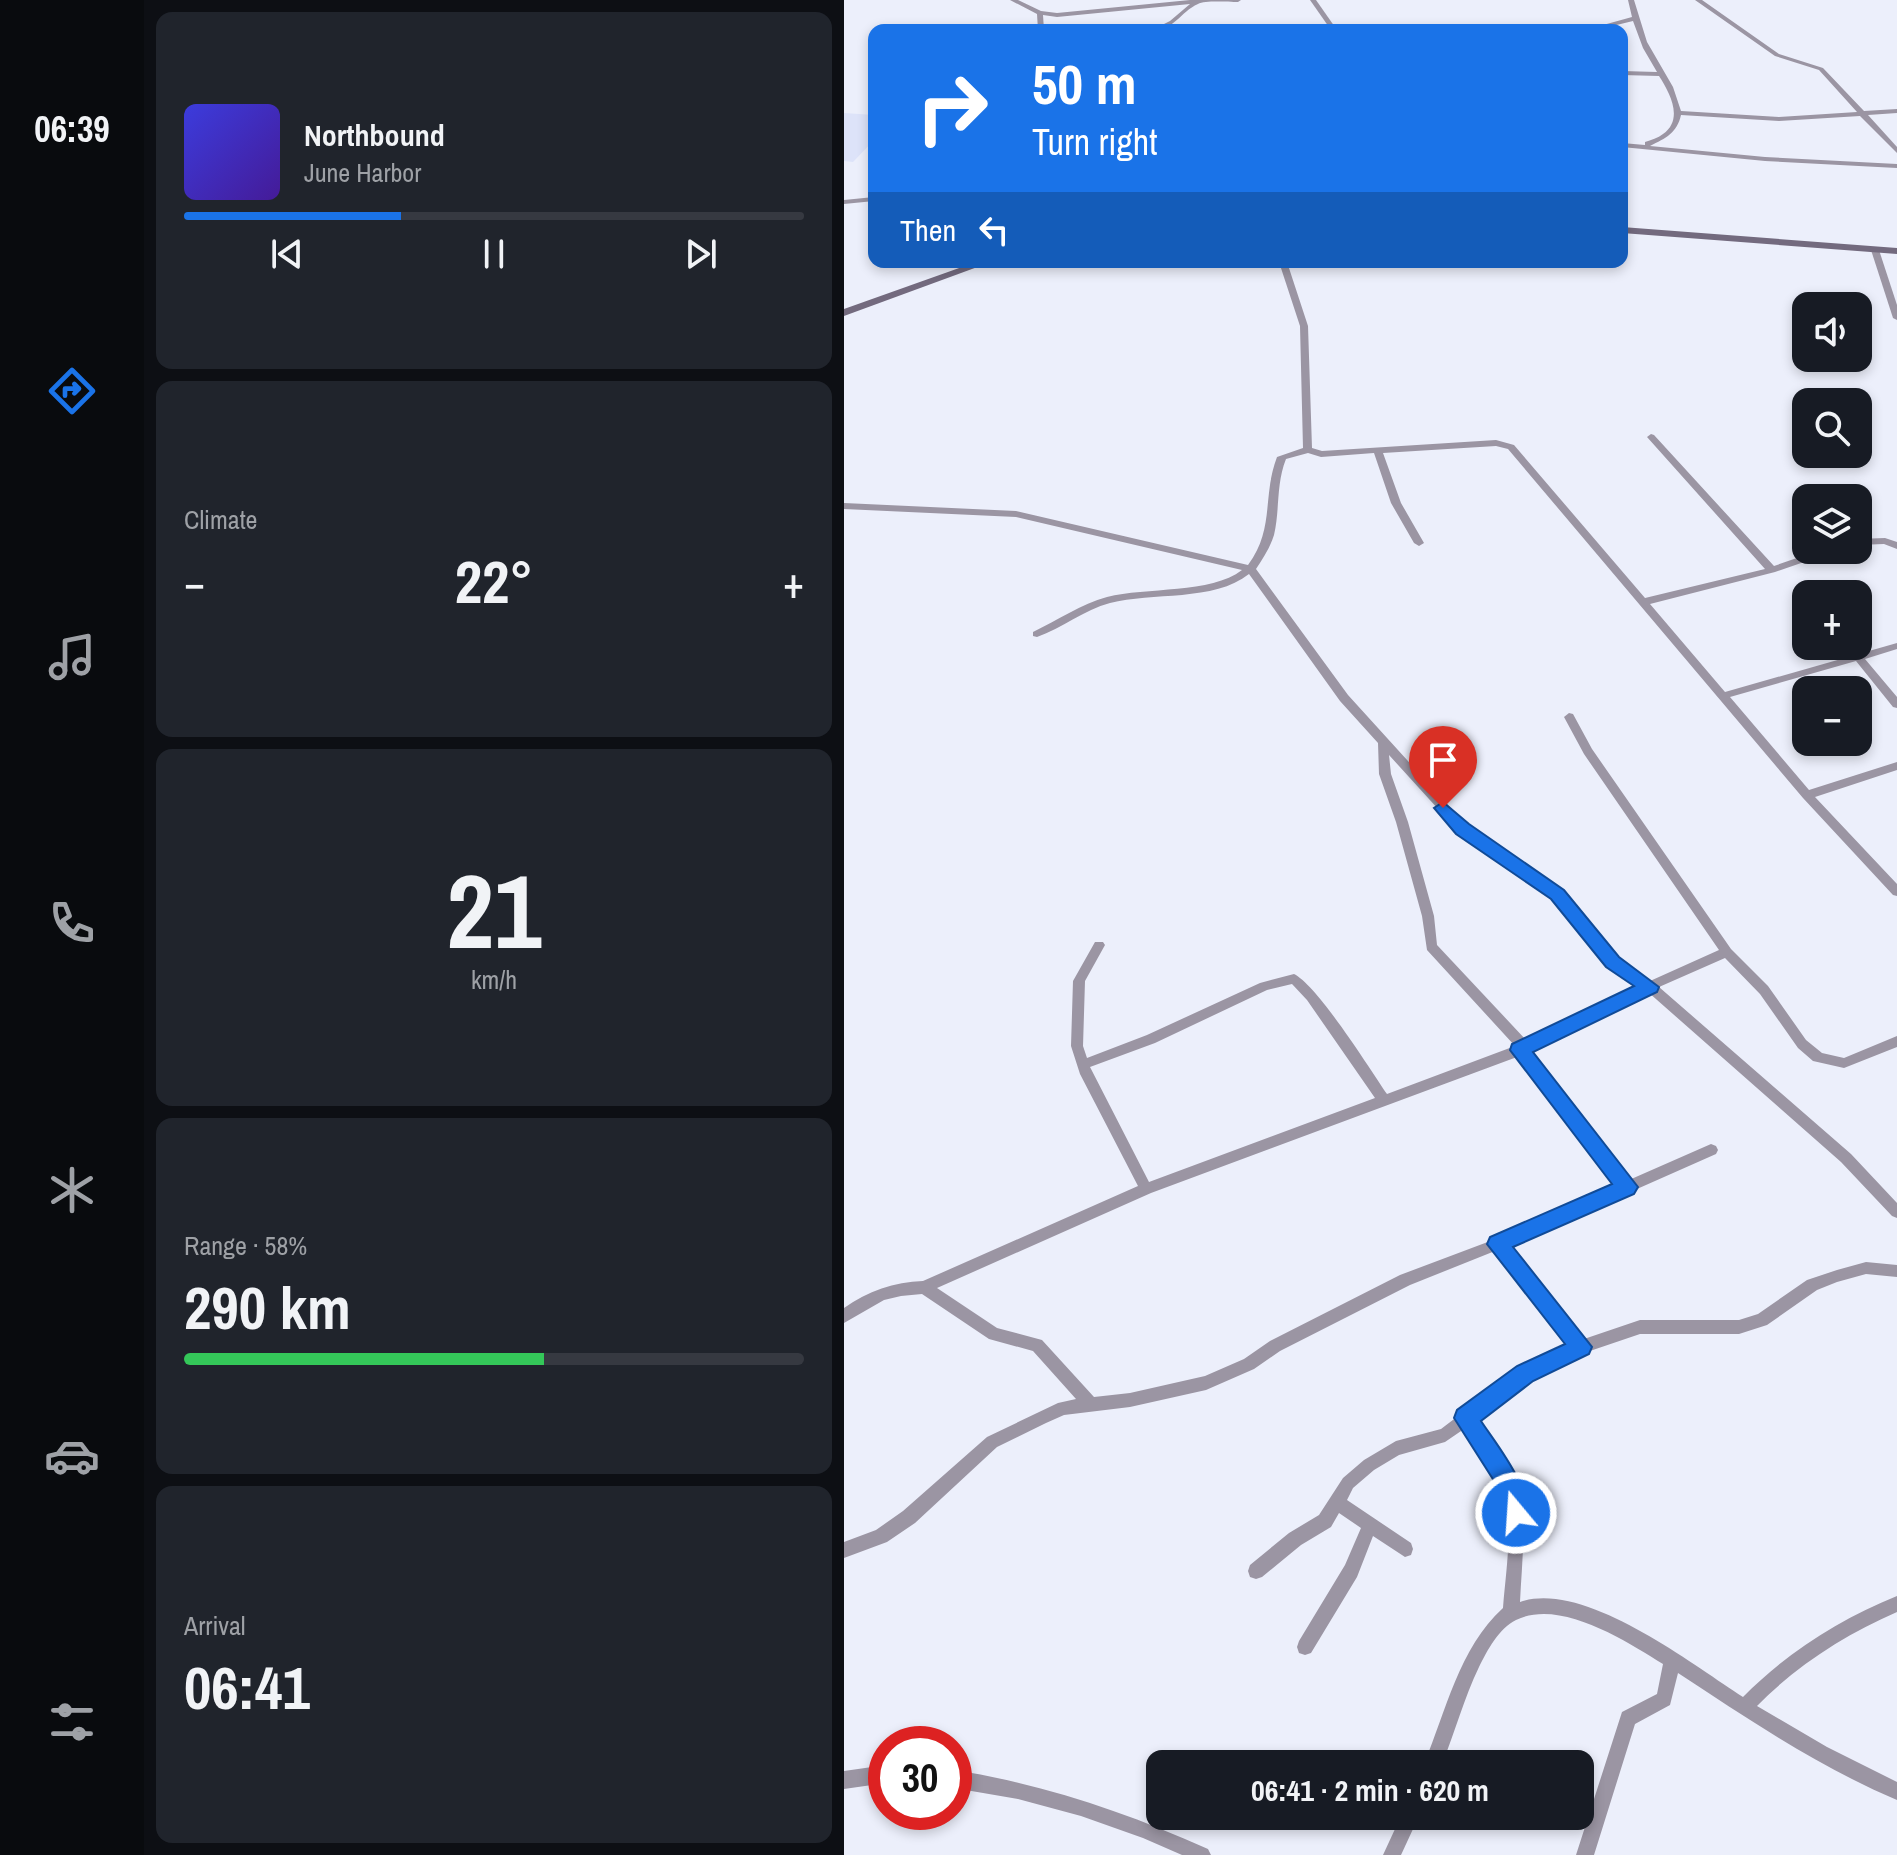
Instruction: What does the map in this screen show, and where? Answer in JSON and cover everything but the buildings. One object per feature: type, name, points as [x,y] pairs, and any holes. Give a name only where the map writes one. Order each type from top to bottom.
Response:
[{"type":"street","points":[[1013,0],[1040,13],[1057,15],[1142,4],[1238,0]]},
{"type":"street","points":[[1313,0],[1330,24]]},
{"type":"street","points":[[1631,0],[1644,44],[1677,99],[1677,113],[1671,132],[1661,140],[1641,146]]},
{"type":"street","points":[[1698,0],[1777,55],[1821,69],[1897,151]]},
{"type":"street","points":[[1168,24],[1203,1]]},
{"type":"street","points":[[1040,13],[1041,24]]},
{"type":"street","points":[[1612,24],[1636,18]]},
{"type":"street","points":[[1628,73],[1662,74]]},
{"type":"street","points":[[1677,113],[1779,119],[1897,111]]},
{"type":"street","points":[[1628,145],[1742,157],[1897,166]]},
{"type":"street","points":[[844,202],[868,200]]},
{"type":"street","points":[[1628,230],[1897,251]]},
{"type":"street","points":[[1875,250],[1897,318]]},
{"type":"street","points":[[844,313],[969,268]]},
{"type":"street","points":[[1285,268],[1304,326],[1308,450]]},
{"type":"street","points":[[1651,437],[1772,570]]},
{"type":"street","points":[[1037,634],[1111,599],[1168,595],[1224,581],[1251,569],[1274,526],[1272,475],[1282,457],[1308,450],[1321,454],[1496,443],[1511,447],[1807,795],[1897,892]]},
{"type":"street","points":[[1378,451],[1396,503],[1419,543]]},
{"type":"street","points":[[844,506],[1016,514],[1251,569],[1319,668],[1383,744],[1463,829],[1557,894],[1612,962],[1650,987],[1846,1158],[1897,1212]]},
{"type":"street","points":[[1872,539],[1895,544]]},
{"type":"street","points":[[1644,602],[1792,563]]},
{"type":"street","points":[[1872,654],[1897,646]]},
{"type":"street","points":[[1722,696],[1852,660]]},
{"type":"street","points":[[1861,660],[1897,704]]},
{"type":"street","points":[[1569,717],[1588,751],[1727,952],[1764,990],[1802,1044],[1818,1057],[1844,1063],[1897,1041]]},
{"type":"street","points":[[1383,744],[1385,774],[1428,916],[1431,947],[1522,1049],[1627,1187]]},
{"type":"street","points":[[1807,795],[1897,766]]},
{"type":"street","points":[[1099,945],[1079,981],[1080,1011],[1076,1035],[1094,1089],[1146,1189]]},
{"type":"street","points":[[844,1316],[868,1297],[888,1289],[924,1287],[1146,1189],[1522,1049],[1602,1007],[1727,952]]},
{"type":"street","points":[[1085,1064],[1151,1039],[1264,986],[1294,979],[1311,996],[1384,1100]]},
{"type":"street","points":[[844,1550],[881,1536],[909,1517],[992,1442],[1063,1408],[1206,1383],[1249,1364],[1275,1346],[1405,1280],[1498,1244],[1711,1150]]},
{"type":"street","points":[[1498,1244],[1581,1347]]},
{"type":"street","points":[[1256,1571],[1295,1539],[1325,1521],[1348,1483],[1369,1465],[1396,1448],[1445,1435],[1525,1374],[1581,1347],[1640,1327],[1739,1327],[1762,1320],[1812,1285],[1837,1276],[1866,1268],[1897,1271]]},
{"type":"street","points":[[924,1287],[994,1334],[1037,1345],[1091,1405]]},
{"type":"street","points":[[1465,1418],[1506,1478],[1513,1499],[1517,1534],[1511,1612]]},
{"type":"street","points":[[1338,1503],[1405,1549]]},
{"type":"street","points":[[1305,1647],[1351,1571],[1370,1525]]},
{"type":"street","points":[[1744,1708],[1768,1685],[1840,1632],[1897,1604]]},
{"type":"street","points":[[1439,1750],[1494,1626],[1511,1612],[1542,1607],[1593,1616],[1672,1660],[1744,1708],[1842,1766],[1897,1791]]},
{"type":"street","points":[[1585,1855],[1628,1718],[1664,1699],[1672,1660]]},
{"type":"street","points":[[844,1780],[868,1777]]},
{"type":"street","points":[[972,1781],[1055,1799],[1202,1855]]},
{"type":"street","points":[[1392,1855],[1404,1830]]},
{"type":"shaded area","points":[[844,113],[868,115],[868,146],[853,162],[844,161]]},
{"type":"route","points":[[1443,808],[1463,829],[1557,894],[1612,962],[1650,987],[1602,1007],[1519,1050],[1627,1187],[1498,1244],[1581,1347],[1525,1374],[1465,1418],[1506,1478],[1516,1513]]}]
